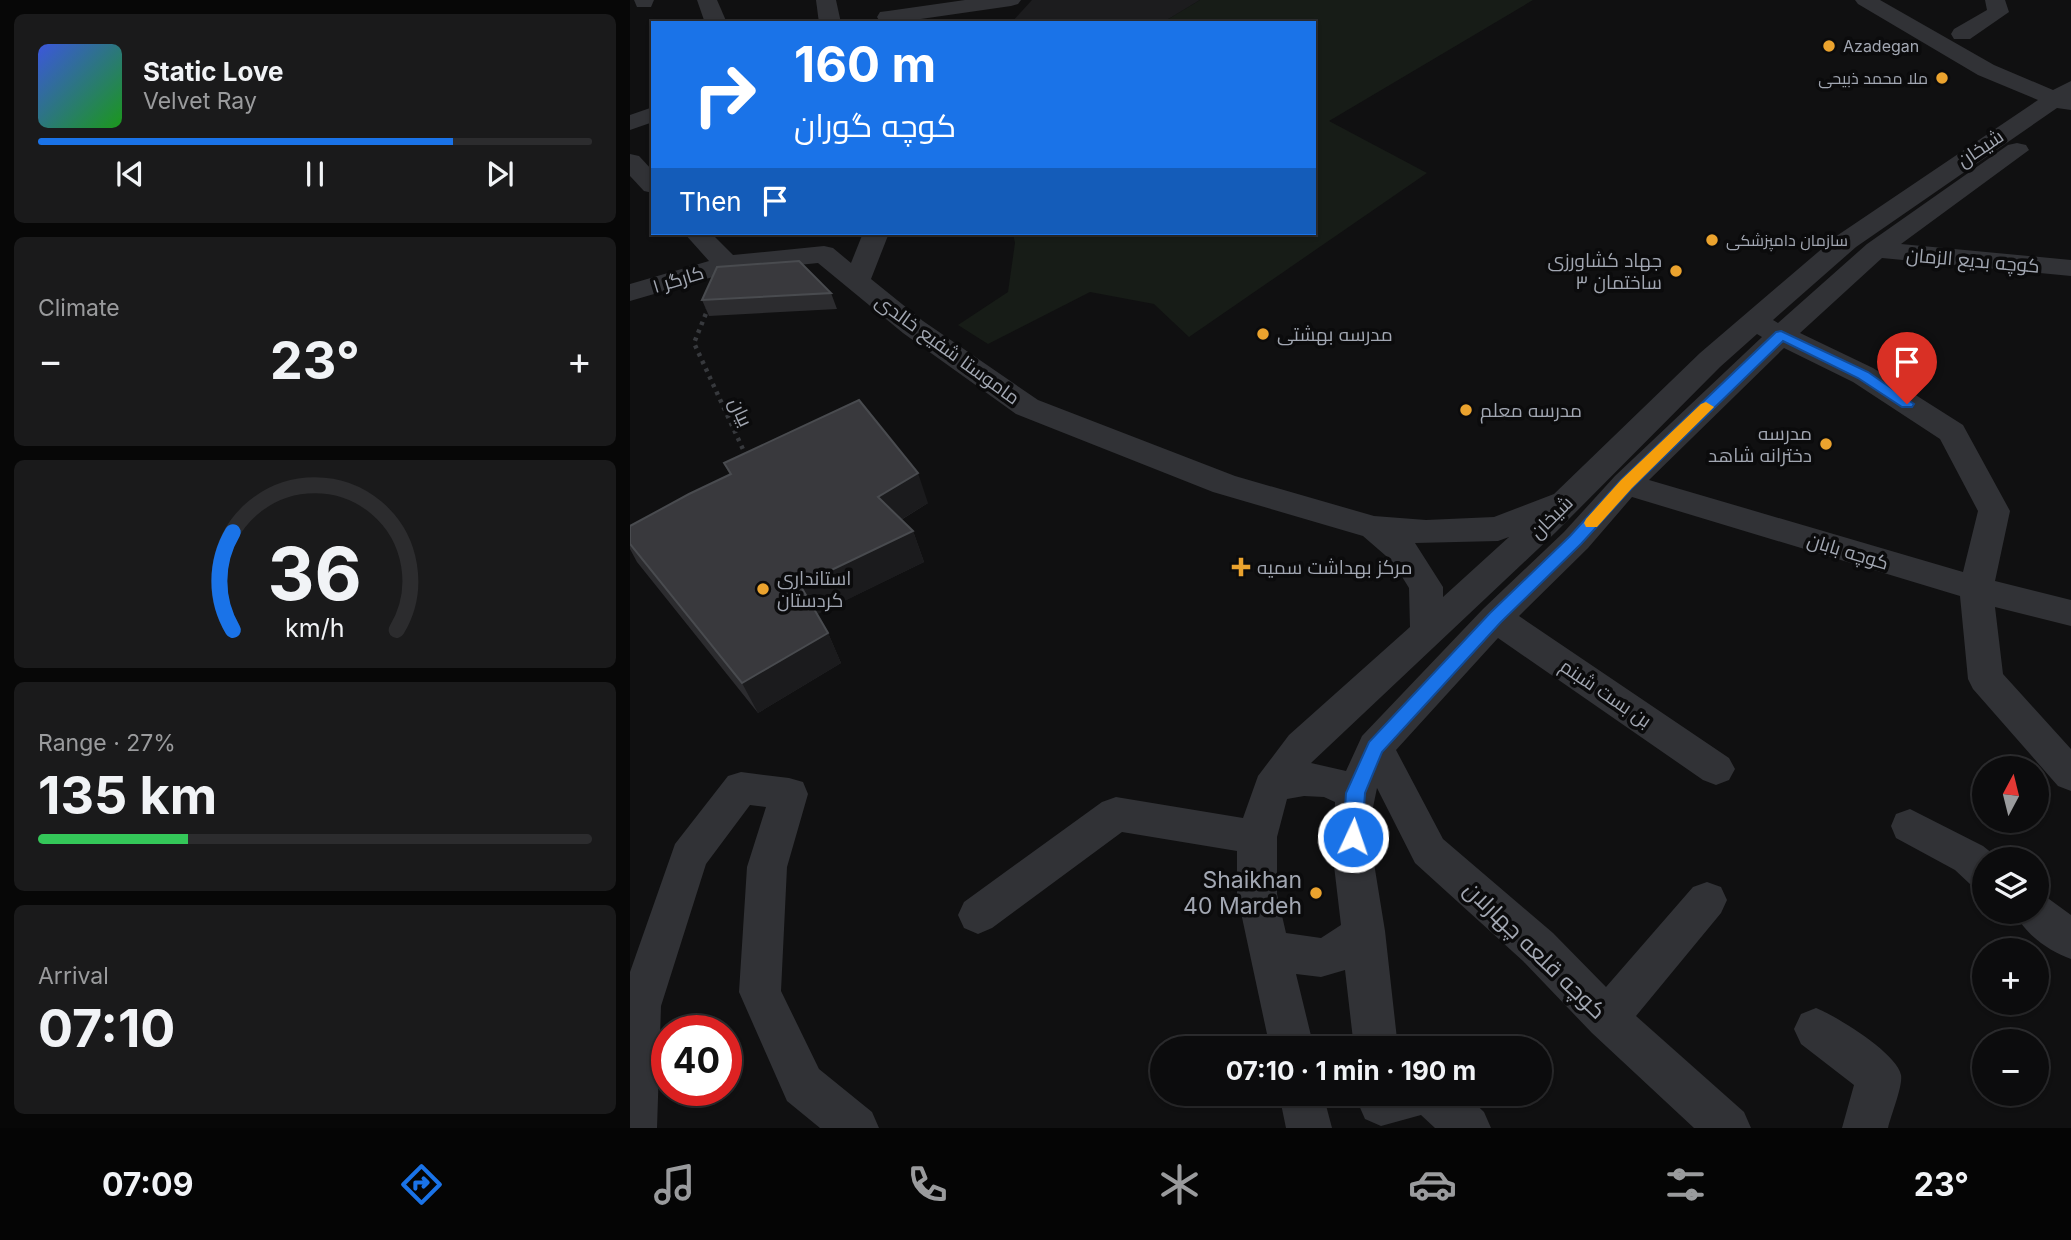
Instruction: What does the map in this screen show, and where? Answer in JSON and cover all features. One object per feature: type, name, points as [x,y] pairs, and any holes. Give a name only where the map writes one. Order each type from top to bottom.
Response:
[{"type":"street","points":[[707,0],[715,21]]},
{"type":"street","points":[[826,0],[830,21]]},
{"type":"street","points":[[888,13],[1011,0]]},
{"type":"street","points":[[992,21],[1011,0]]},
{"type":"street","points":[[1865,0],[1986,70],[2068,97]]},
{"type":"street","points":[[1906,0],[1984,44]]},
{"type":"street","points":[[1962,34],[1997,12],[1995,0]]},
{"type":"street","points":[[2006,55],[2068,97]]},
{"type":"street","name":"شیخان","points":[[1289,1036],[1257,894],[1257,837],[1271,788],[1302,746],[1545,524],[1710,360],[1767,329],[1876,250],[2068,97]]},
{"type":"street","name":"شیخان","points":[[1375,1036],[1353,857],[1352,817],[1356,793],[1375,747],[1495,618],[1576,540],[1847,241],[2068,97]]},
{"type":"street","points":[[630,123],[651,115]]},
{"type":"street","points":[[639,162],[651,183]]},
{"type":"street","points":[[699,235],[726,264]]},
{"type":"street","points":[[857,281],[875,235]]},
{"type":"street","name":"کوچه بدیع الزمان","points":[[1876,250],[2071,268]]},
{"type":"street","name":"ماموستا شفیع خالدی","points":[[726,264],[824,254],[913,327],[1027,407],[1224,484],[1374,528]]},
{"type":"street","name":"کارگر ۱","points":[[630,293],[726,264]]},
{"type":"street","points":[[1767,329],[1863,375],[1952,432],[1994,511],[1976,589],[1986,679],[2071,775]]},
{"type":"street","name":"کوچه بابان","points":[[1626,484],[1976,589],[2071,613]]},
{"type":"street","points":[[1374,528],[1426,533],[1498,529],[1567,500]]},
{"type":"street","points":[[1374,528],[1405,553],[1426,587],[1427,633]]},
{"type":"street","name":"بن بست شبنم","points":[[1495,618],[1716,769]]},
{"type":"street","name":"کوچه قلعه چهارلان","points":[[1375,747],[1429,851],[1538,947],[1607,1018],[1728,1128]]},
{"type":"street","points":[[1271,788],[1294,779],[1317,778],[1340,784],[1356,793]]},
{"type":"street","points":[[634,1128],[640,1006],[689,856],[741,788],[789,794],[767,867],[760,992],[803,1085],[856,1128]]},
{"type":"street","points":[[978,915],[1116,814],[1257,837]]},
{"type":"street","points":[[1910,826],[1972,861]]},
{"type":"street","points":[[1607,1018],[1707,900]]},
{"type":"street","points":[[2049,923],[2071,940]]},
{"type":"street","points":[[1271,948],[1321,960],[1342,952],[1364,931]]},
{"type":"street","points":[[1816,1029],[1879,1076],[1865,1128]]},
{"type":"street","points":[[1304,1106],[1309,1128]]},
{"type":"street","points":[[1445,1106],[1468,1128]]},
{"type":"path","name":"بیان","points":[[726,264],[694,343],[748,461]]},
{"type":"shaded area","points":[[1032,0],[1200,0],[1165,21],[1013,21]]},
{"type":"shaded area","points":[[1200,0],[1533,0],[1329,121],[1427,173],[1189,337],[1154,304],[1090,292],[988,344],[958,325],[1008,292],[1015,243],[1013,235],[1316,235],[1316,21],[1165,21]]},
{"type":"building","points":[[799,261],[831,293],[702,300],[717,267]]},
{"type":"building","name":"استانداری کردستان","points":[[859,400],[918,473],[878,497],[913,531],[800,585],[828,633],[742,683],[630,544],[630,526],[731,474],[724,463]]},
{"type":"slow traffic","points":[[1591,523],[1626,484],[1706,407]]},
{"type":"place","name":"Azadegan","points":[[1829,46]]},
{"type":"place","name":"ملا محمد ذبیحی","points":[[1942,78]]},
{"type":"place","name":"سازمان دامپزشکی","points":[[1712,240]]},
{"type":"place","name":"جهاد کشاورزی ساختمان ۳","points":[[1676,271]]},
{"type":"place","name":"مدرسه بهشتی","points":[[1263,334]]},
{"type":"place","name":"مدرسه معلم","points":[[1466,410]]},
{"type":"place","name":"مدرسه دخترانه شاهد","points":[[1826,444]]},
{"type":"place","name":"مرکز بهداشت سمیه","points":[[1241,567]]},
{"type":"place","name":"استانداری کردستان","points":[[763,589]]},
{"type":"place","name":"Shaikhan 40 Mardeh","points":[[1316,893]]},
{"type":"route","points":[[1353,837],[1352,817],[1356,793],[1375,747],[1495,618],[1576,540],[1626,484],[1781,335],[1863,375],[1907,404]]}]
